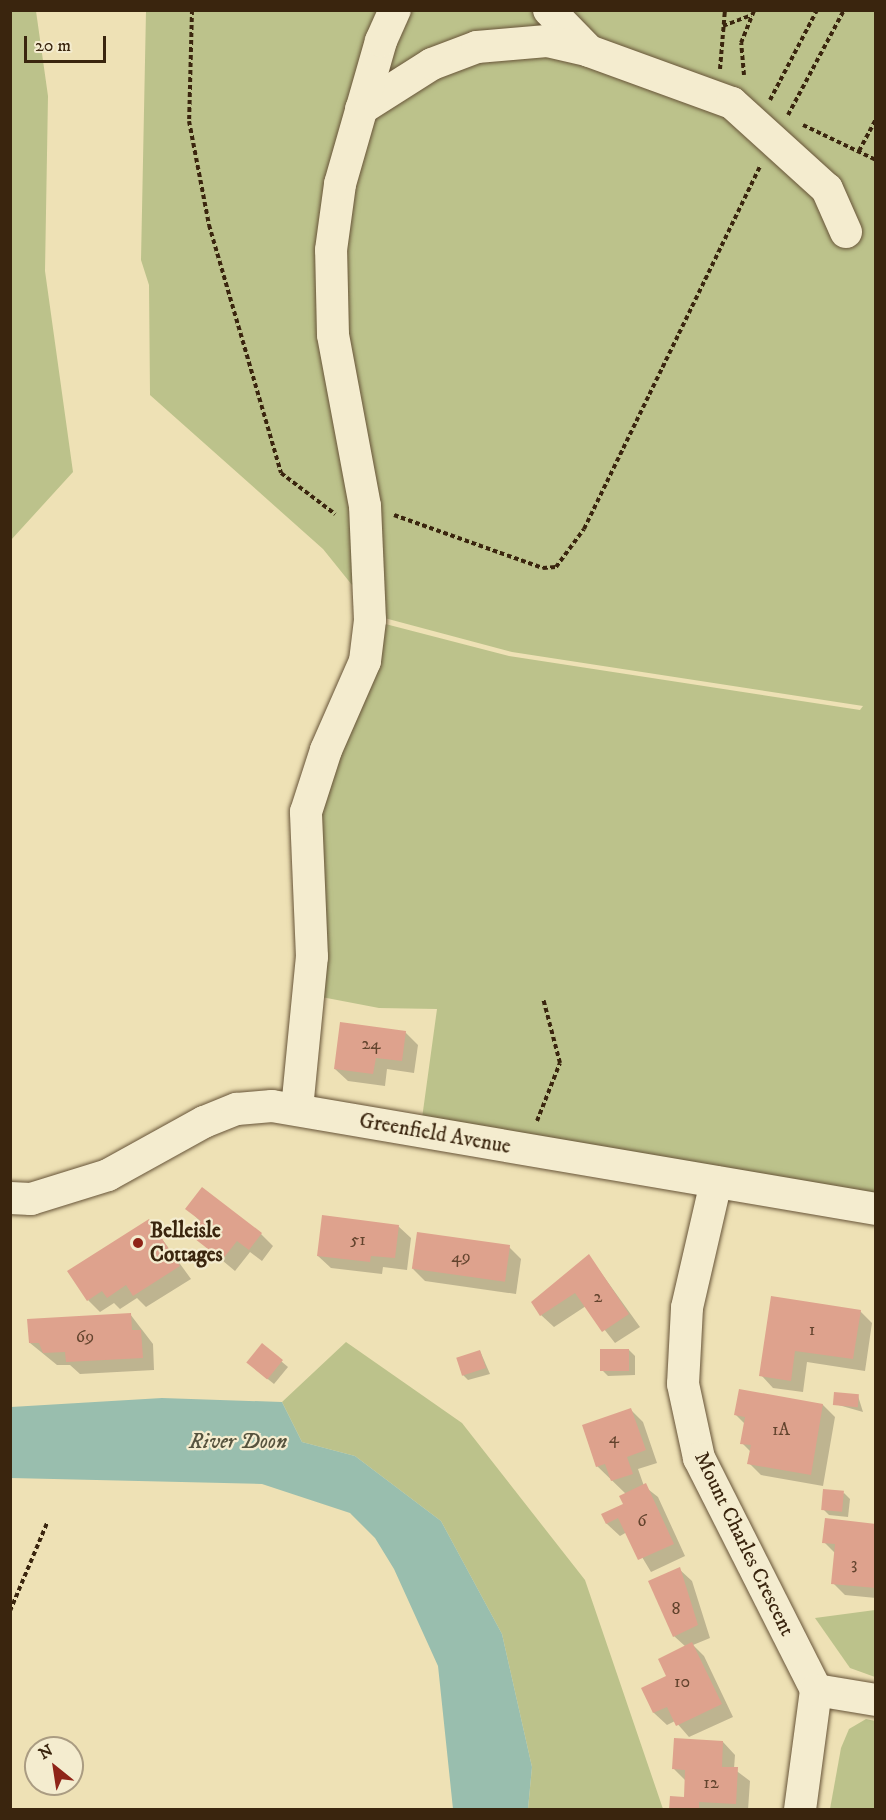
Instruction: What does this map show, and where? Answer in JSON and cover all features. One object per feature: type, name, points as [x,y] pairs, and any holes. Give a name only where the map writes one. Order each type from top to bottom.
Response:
[{"type":"street","points":[[297,1109],[312,967],[306,812],[326,750],[364,661],[369,620],[365,506],[330,296],[340,184],[361,109],[395,10]]},
{"type":"street","points":[[549,10],[589,51]]},
{"type":"street","points":[[361,109],[432,64],[477,47],[547,41],[589,51],[740,93],[779,124],[827,189],[846,232]]},
{"type":"street","name":"Greenfield Avenue","points":[[10,1198],[31,1199],[108,1175],[237,1109],[297,1109],[520,1150],[876,1209]]},
{"type":"street","name":"Mount Charles Crescent","points":[[716,1182],[687,1308],[684,1384],[699,1458],[816,1690]]},
{"type":"street","points":[[800,1809],[816,1690],[876,1700]]},
{"type":"path","points":[[192,10],[189,121],[209,225],[281,473],[330,516],[365,506],[543,568],[556,567],[584,529],[750,195],[779,124],[844,10]]},
{"type":"path","points":[[725,10],[721,27],[720,74],[740,93]]},
{"type":"path","points":[[763,103],[767,106],[817,10]]},
{"type":"path","points":[[721,27],[733,18],[753,13]]},
{"type":"path","points":[[740,93],[741,43],[753,13]]},
{"type":"path","points":[[859,151],[876,119]]},
{"type":"path","points":[[779,124],[859,151],[876,160]]},
{"type":"path","points":[[520,1150],[545,1105],[560,1063],[543,998]]},
{"type":"path","points":[[10,1611],[48,1523]]},
{"type":"green space","points":[[10,11],[36,11],[48,96],[45,271],[73,472],[11,540]]},
{"type":"green space","points":[[146,11],[875,11],[875,1208],[420,1133],[437,1009],[379,1008],[311,995],[307,844],[370,620],[509,656],[860,710],[863,706],[512,652],[377,616],[323,549],[150,395],[149,285],[141,260]]},
{"type":"green space","points":[[346,1342],[462,1423],[585,1580],[663,1809],[528,1809],[532,1767],[502,1634],[441,1521],[355,1456],[302,1442],[282,1402]]},
{"type":"green space","points":[[876,1610],[875,1677],[850,1668],[815,1618]]},
{"type":"green space","points":[[866,1719],[875,1721],[875,1809],[830,1809],[841,1748],[849,1729]]},
{"type":"water","name":"River Doon","points":[[162,1398],[282,1402],[302,1442],[355,1456],[441,1521],[502,1634],[532,1767],[528,1809],[453,1809],[438,1666],[394,1569],[375,1538],[350,1513],[262,1484],[11,1478],[11,1407]]},
{"type":"building","points":[[340,1022],[406,1031],[402,1061],[376,1058],[373,1074],[334,1069]]},
{"type":"building","points":[[202,1187],[262,1233],[249,1250],[237,1241],[222,1260],[190,1235],[201,1221],[185,1209]]},
{"type":"building","points":[[322,1215],[399,1225],[395,1258],[371,1256],[370,1262],[317,1256]]},
{"type":"building","name":"Belleisle Cottages","points":[[149,1219],[180,1266],[133,1296],[126,1285],[107,1298],[102,1291],[87,1301],[67,1271]]},
{"type":"building","points":[[417,1232],[510,1245],[505,1282],[412,1269]]},
{"type":"building","points":[[589,1254],[629,1314],[602,1332],[575,1293],[540,1316],[531,1302]]},
{"type":"building","points":[[771,1296],[861,1310],[853,1359],[795,1351],[791,1381],[759,1376]]},
{"type":"building","points":[[131,1313],[132,1330],[141,1330],[143,1358],[66,1362],[65,1352],[43,1353],[39,1343],[29,1343],[27,1319]]},
{"type":"building","points":[[262,1343],[283,1360],[267,1379],[246,1362]]},
{"type":"building","points":[[600,1349],[629,1349],[629,1371],[600,1371]]},
{"type":"building","points":[[480,1350],[486,1368],[462,1376],[456,1358]]},
{"type":"building","points":[[739,1389],[823,1404],[811,1475],[747,1464],[751,1445],[740,1444],[745,1417],[734,1415]]},
{"type":"building","points":[[834,1392],[859,1394],[858,1407],[833,1405]]},
{"type":"building","points":[[631,1408],[646,1450],[627,1457],[633,1474],[611,1481],[605,1464],[596,1467],[582,1425]]},
{"type":"building","points":[[646,1483],[674,1544],[638,1560],[618,1518],[606,1524],[601,1514],[623,1504],[619,1496]]},
{"type":"building","points":[[823,1489],[844,1491],[842,1512],[821,1510]]},
{"type":"building","points":[[825,1518],[876,1524],[876,1588],[831,1584],[835,1544],[822,1543]]},
{"type":"building","points":[[680,1567],[698,1625],[673,1637],[648,1581]]},
{"type":"building","points":[[692,1642],[722,1704],[676,1726],[667,1707],[653,1713],[641,1688],[666,1676],[658,1659]]},
{"type":"building","points":[[674,1738],[723,1741],[722,1767],[738,1767],[736,1804],[699,1802],[699,1810],[669,1810],[670,1796],[684,1797],[685,1770],[672,1769]]},
{"type":"place","name":"Belleisle Cottages","points":[[138,1243]]}]
